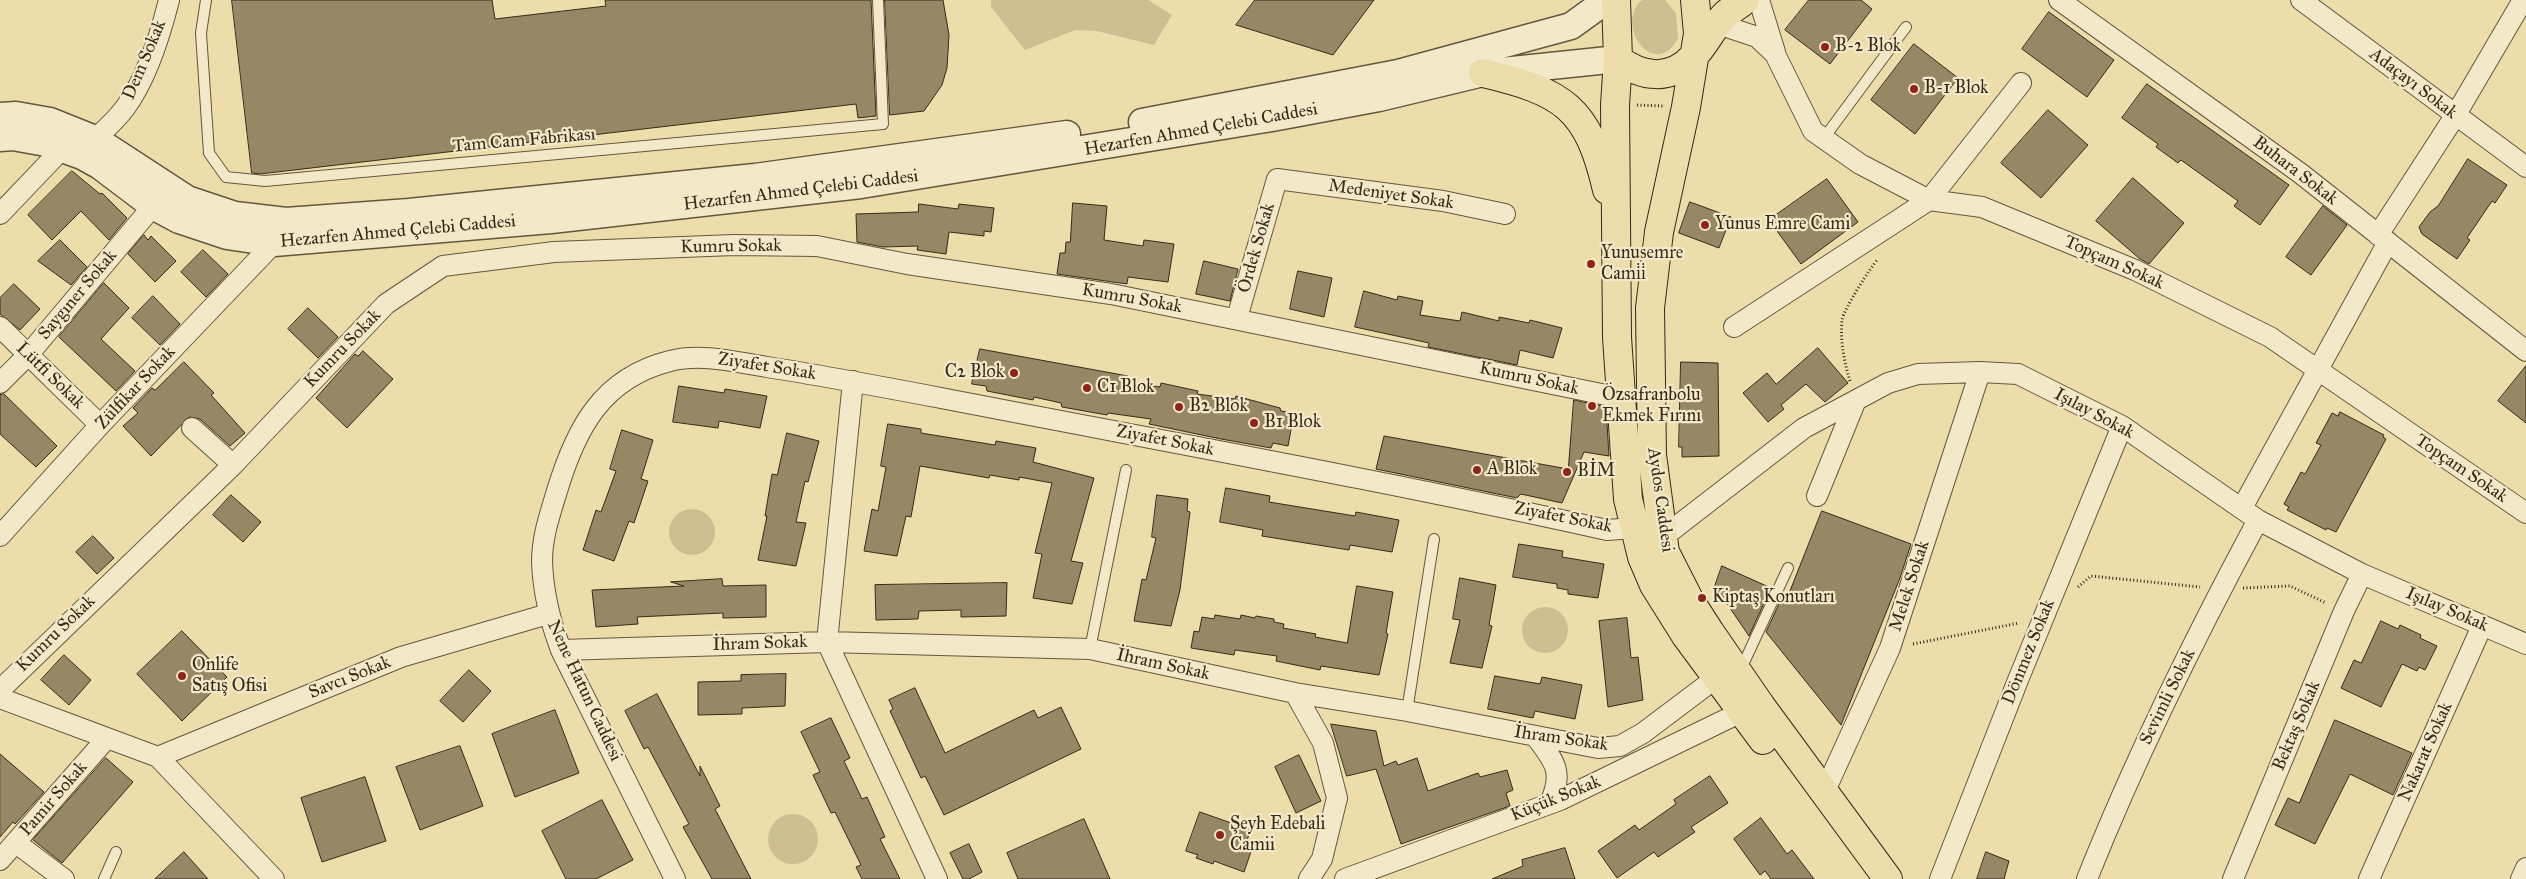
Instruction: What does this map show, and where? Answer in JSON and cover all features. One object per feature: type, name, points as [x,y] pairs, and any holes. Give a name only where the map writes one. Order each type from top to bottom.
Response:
[{"type":"main road","name":"Aydos Caddesi","points":[[1616,0],[1618,59],[1616,105],[1617,337],[1628,499],[1642,557],[1654,585],[1669,611],[1730,672]]},
{"type":"main road","name":"Aydos Caddesi","points":[[1695,0],[1698,34],[1686,107],[1659,232],[1650,308],[1652,455],[1665,552],[1677,579],[1749,705],[1877,877]]},
{"type":"main road","points":[[1618,59],[1631,69],[1648,74],[1665,74],[1681,68],[1694,56],[1726,14],[1745,0]]},
{"type":"main road","points":[[1483,73],[1525,83],[1568,106],[1576,114],[1592,138],[1602,169],[1618,235]]},
{"type":"main road","name":"Aydos Caddesi","points":[[1749,705],[1824,793],[1877,877]]},
{"type":"street","name":"Dem Sokak","points":[[95,139],[125,108],[137,89],[150,60],[169,0]]},
{"type":"street","name":"Hezarfen Ahmed Çelebi Caddesi","points":[[280,232],[438,210],[755,177],[895,160],[1141,123],[1398,74],[1571,26],[1607,0]]},
{"type":"street","points":[[1759,0],[1775,54]]},
{"type":"street","name":"Buhara Sokak","points":[[2059,0],[2300,173],[2526,351]]},
{"type":"street","name":"Adaçayı Sokak","points":[[2301,0],[2526,167]]},
{"type":"street","points":[[2242,508],[2319,371],[2383,238],[2523,0]]},
{"type":"street","name":"Topçam Sokak","points":[[1718,24],[1756,37],[1775,54],[1813,131],[1860,164],[1929,200],[1982,207],[2135,270],[2270,337],[2526,513]]},
{"type":"street","name":"Hezarfen Ahmed Çelebi Caddesi","points":[[0,138],[13,137],[63,148],[161,197],[187,199],[235,214],[280,232],[551,220],[861,185],[1272,118],[1379,98],[1483,73],[1618,59]]},
{"type":"street","points":[[1734,327],[1929,200],[2021,83]]},
{"type":"street","name":"Hezarfen Ahmed Çelebi Caddesi","points":[[0,116],[16,115],[50,121],[95,139],[161,197]]},
{"type":"street","points":[[0,214],[63,148],[95,139]]},
{"type":"street","name":"Medeniyet Sokak","points":[[1277,179],[1443,201],[1505,214]]},
{"type":"street","name":"Ördek Sokak","points":[[1237,318],[1277,179]]},
{"type":"street","name":"Saygıner Sokak","points":[[0,383],[28,355],[161,197]]},
{"type":"street","name":"Zülfikar Sokak","points":[[0,536],[100,425],[280,232]]},
{"type":"street","name":"Kumru Sokak","points":[[0,690],[233,465],[386,304],[443,266],[554,252],[734,245],[817,246],[907,264],[1111,294],[1237,318],[1621,398]]},
{"type":"street","name":"Lütfi Sokak","points":[[0,327],[100,425]]},
{"type":"street","name":"Ziyafet Sokak","points":[[696,356],[853,381],[1444,494],[1607,530],[1634,528]]},
{"type":"street","name":"Nene Hatun Caddesi","points":[[675,879],[561,650],[548,614],[542,560],[545,529],[575,442],[591,412],[613,388],[632,375],[650,366],[696,356]]},
{"type":"street","name":"Işılay Sokak","points":[[1663,537],[1804,428],[1888,383],[1918,374],[1980,372],[2018,374],[2122,426],[2258,520],[2362,574],[2526,644]]},
{"type":"street","name":"Melek Sokak","points":[[1824,793],[1890,648],[1980,372]]},
{"type":"street","points":[[853,381],[827,642],[938,879]]},
{"type":"street","points":[[1817,496],[1856,400]]},
{"type":"street","name":"Dönmez Sokak","points":[[1940,879],[2043,618],[2122,426]]},
{"type":"street","points":[[192,428],[233,465]]},
{"type":"street","name":"Sevimli Sokak","points":[[2087,879],[2119,798],[2221,589],[2258,520]]},
{"type":"street","name":"Bektaş Sokak","points":[[2234,879],[2344,611],[2362,574]]},
{"type":"street","name":"Savcı Sokak","points":[[158,757],[401,656],[548,614]]},
{"type":"street","name":"Nakarat Sokak","points":[[2369,879],[2482,626]]},
{"type":"street","name":"İhram Sokak","points":[[561,650],[827,642],[1090,649],[1295,693],[1407,711],[1598,748],[1620,746],[1643,733],[1730,672]]},
{"type":"street","points":[[1295,693],[1323,743],[1337,798],[1322,859],[1309,879]]},
{"type":"street","points":[[0,698],[158,757],[274,879]]},
{"type":"street","name":"Küçük Sokak","points":[[1345,879],[1550,803],[1650,758],[1749,705]]},
{"type":"street","points":[[1536,737],[1556,764],[1558,779],[1550,803]]},
{"type":"street","name":"Pamir Sokak","points":[[0,860],[107,738]]},
{"type":"street","points":[[16,843],[64,879]]},
{"type":"street","points":[[2522,879],[2526,868]]},
{"type":"lane","name":"Tam Cam Fabrikası","points":[[206,0],[201,33],[209,153],[226,177],[265,181],[883,124],[878,0]]},
{"type":"lane","points":[[1824,138],[1906,27]]},
{"type":"lane","points":[[1090,649],[1126,470]]},
{"type":"lane","points":[[1407,711],[1434,538]]},
{"type":"lane","points":[[1730,672],[1788,568]]},
{"type":"lane","points":[[104,879],[116,852]]},
{"type":"path","points":[[1856,400],[1842,357],[1842,318],[1871,267],[1884,252]]},
{"type":"path","points":[[2077,588],[2091,576],[2221,589],[2290,586],[2344,611]]},
{"type":"path","points":[[1890,648],[2043,618]]},
{"type":"shaded area","points":[[991,0],[1148,0],[1172,15],[1154,45],[1097,31],[1075,30],[1025,50],[991,7]]},
{"type":"shaded area","points":[[1642,0],[1665,0],[1676,13],[1678,38],[1669,50],[1659,54],[1649,52],[1640,45],[1632,23],[1634,11]]},
{"type":"shaded area","points":[[692,509],[705,513],[711,519],[715,532],[711,545],[705,551],[692,555],[679,551],[673,545],[669,532],[673,519],[679,513]]},
{"type":"shaded area","points":[[1550,607],[1554,608],[1564,617],[1567,621],[1567,639],[1558,649],[1550,653],[1540,653],[1532,649],[1523,639],[1522,625],[1526,617],[1536,608]]},
{"type":"shaded area","points":[[788,814],[798,814],[811,821],[818,834],[818,844],[811,857],[798,864],[788,864],[779,860],[772,853],[768,844],[768,834],[772,825],[779,818]]},
{"type":"building","points":[[232,0],[492,0],[495,19],[606,6],[605,0],[871,0],[876,116],[858,118],[856,104],[260,174],[252,173]]},
{"type":"building","points":[[885,0],[943,0],[949,35],[947,68],[942,85],[924,111],[890,115]]},
{"type":"building","points":[[1255,0],[1374,0],[1333,55],[1236,25]]},
{"type":"building","name":"B-2 Blok","points":[[1809,0],[1861,0],[1872,9],[1830,64],[1785,30]]},
{"type":"building","points":[[2049,12],[2114,60],[2087,97],[2022,49]]},
{"type":"building","name":"B-1 Blok","points":[[1914,44],[1958,78],[1915,134],[1871,100]]},
{"type":"building","points":[[2147,84],[2289,185],[2260,225],[2234,206],[2238,201],[2181,160],[2178,163],[2156,147],[2158,144],[2122,118]]},
{"type":"building","points":[[2048,110],[2088,145],[2041,198],[2001,163]]},
{"type":"building","points":[[2468,159],[2507,185],[2495,203],[2492,201],[2467,238],[2470,240],[2457,259],[2422,234],[2419,227],[2430,212],[2438,206]]},
{"type":"building","points":[[72,171],[100,194],[102,193],[127,218],[109,240],[81,211],[52,240],[28,215]]},
{"type":"building","points":[[2133,178],[2184,223],[2149,264],[2140,259],[2096,221]]},
{"type":"building","points":[[1827,179],[1858,222],[1801,264],[1769,220]]},
{"type":"building","name":"Yunus Emre Cami","points":[[1690,202],[1731,217],[1719,248],[1679,233]]},
{"type":"building","points":[[1073,203],[1107,206],[1104,240],[1143,246],[1144,240],[1174,244],[1168,282],[1128,277],[1127,284],[1057,274],[1060,253],[1065,253],[1066,242],[1070,242]]},
{"type":"building","points":[[919,204],[958,209],[959,204],[994,208],[991,232],[984,231],[984,236],[949,232],[946,254],[917,250],[918,246],[883,247],[857,242],[856,214],[918,212]]},
{"type":"building","points":[[2323,206],[2347,225],[2311,275],[2286,257]]},
{"type":"building","points":[[144,235],[148,240],[151,236],[176,261],[155,282],[128,254]]},
{"type":"building","points":[[60,240],[87,267],[71,285],[38,261]]},
{"type":"building","points":[[203,250],[228,274],[206,297],[181,272]]},
{"type":"building","points":[[1204,261],[1238,269],[1230,301],[1196,294]]},
{"type":"building","points":[[1298,271],[1332,278],[1324,317],[1290,309]]},
{"type":"building","points":[[104,283],[129,308],[101,339],[135,371],[116,391],[59,337]]},
{"type":"building","points":[[14,284],[40,309],[20,330],[0,314],[0,298]]},
{"type":"building","points":[[1364,291],[1397,300],[1398,296],[1423,301],[1420,315],[1460,321],[1462,312],[1499,321],[1499,317],[1529,323],[1530,320],[1562,328],[1553,358],[1520,350],[1517,365],[1428,347],[1429,343],[1355,327]]},
{"type":"building","points":[[153,296],[180,324],[160,345],[132,318]]},
{"type":"building","points":[[308,308],[338,337],[318,358],[288,329]]},
{"type":"building","points":[[1818,348],[1848,383],[1825,402],[1806,384],[1781,405],[1784,409],[1768,422],[1743,393],[1767,373],[1776,384]]},
{"type":"building","points":[[980,349],[1128,376],[1127,381],[1160,387],[1161,383],[1198,391],[1197,394],[1235,399],[1236,396],[1280,408],[1281,411],[1294,413],[1288,446],[1273,443],[1271,448],[1221,439],[1149,424],[1151,419],[1108,413],[1107,415],[1062,407],[1061,403],[1034,397],[1033,400],[987,391],[986,386],[972,384]]},
{"type":"building","points":[[363,351],[393,379],[347,428],[316,398],[355,354],[358,356]]},
{"type":"building","points":[[184,362],[214,393],[211,395],[245,433],[230,446],[200,419],[189,417],[151,456],[123,426],[138,413],[133,408],[152,388],[155,390]]},
{"type":"building","points":[[1681,362],[1718,363],[1719,456],[1682,457],[1682,447],[1679,447]]},
{"type":"building","points":[[2526,366],[2526,423],[2498,401]]},
{"type":"building","points":[[679,386],[724,393],[725,389],[767,396],[760,428],[719,421],[718,428],[673,422]]},
{"type":"building","points":[[4,394],[57,446],[36,467],[0,434],[0,395]]},
{"type":"building","name":"A Blok","points":[[1574,400],[1606,407],[1609,456],[1584,452],[1562,503],[1521,494],[1517,498],[1376,469],[1384,436],[1568,469]]},
{"type":"building","points":[[2340,412],[2384,435],[2383,437],[2386,439],[2336,532],[2327,528],[2326,530],[2287,510],[2289,507],[2284,504],[2301,472],[2305,474],[2321,445],[2316,443],[2332,413],[2338,416]]},
{"type":"building","points":[[888,424],[921,429],[921,433],[995,445],[996,441],[1036,448],[1033,462],[1094,478],[1071,561],[1083,563],[1072,604],[1033,598],[1042,554],[1035,553],[1052,483],[1019,477],[1019,480],[990,475],[989,478],[920,466],[911,517],[906,516],[897,556],[864,551],[872,509],[878,511],[886,467],[881,466]]},
{"type":"building","points":[[622,430],[653,440],[641,479],[648,481],[634,523],[629,521],[614,561],[583,550],[596,510],[601,512],[616,471],[610,469]]},
{"type":"building","points":[[787,433],[819,441],[808,482],[805,481],[796,522],[806,523],[796,566],[758,560],[767,516],[765,516],[772,474],[777,475]]},
{"type":"building","points":[[1226,488],[1270,496],[1269,502],[1355,516],[1356,512],[1399,520],[1392,552],[1350,545],[1349,550],[1262,536],[1263,530],[1220,522]]},
{"type":"building","points":[[231,495],[261,522],[243,542],[213,515]]},
{"type":"building","points":[[1157,495],[1188,499],[1187,511],[1190,512],[1180,590],[1171,626],[1134,621],[1142,579],[1146,580],[1156,538],[1152,537]]},
{"type":"building","points":[[1822,511],[1911,544],[1900,578],[1841,725],[1766,632],[1784,593],[1788,595]]},
{"type":"building","points":[[93,536],[114,558],[97,574],[76,552]]},
{"type":"building","points":[[1519,544],[1563,551],[1562,557],[1604,564],[1598,598],[1568,594],[1568,590],[1557,588],[1557,584],[1513,577]]},
{"type":"building","points":[[1722,566],[1771,588],[1749,636],[1715,586]]},
{"type":"building","points":[[1460,578],[1496,585],[1489,625],[1492,626],[1482,668],[1450,663],[1460,620],[1453,619]]},
{"type":"building","points":[[722,579],[723,586],[766,585],[766,617],[723,618],[723,613],[637,617],[638,624],[596,627],[592,590],[684,586],[671,582]]},
{"type":"building","points":[[1007,583],[1006,616],[961,617],[961,610],[919,611],[918,619],[876,620],[875,585]]},
{"type":"building","points":[[1357,586],[1393,592],[1386,633],[1388,634],[1379,675],[1321,666],[1320,670],[1276,661],[1277,656],[1235,650],[1234,655],[1191,648],[1194,631],[1199,632],[1202,617],[1214,619],[1215,615],[1240,619],[1241,615],[1274,619],[1274,622],[1284,624],[1283,628],[1316,634],[1315,637],[1347,643]]},
{"type":"building","points":[[1627,618],[1631,658],[1638,657],[1643,700],[1608,707],[1599,621]]},
{"type":"building","points":[[2381,621],[2398,629],[2400,625],[2421,635],[2420,638],[2437,646],[2425,670],[2419,667],[2417,671],[2402,664],[2381,707],[2341,688],[2354,660],[2361,663]]},
{"type":"building","name":"Onlife Satış Ofisi","points":[[182,631],[227,677],[182,721],[137,674]]},
{"type":"building","points":[[64,655],[91,680],[69,705],[41,680]]},
{"type":"building","points":[[469,670],[491,691],[463,722],[440,701]]},
{"type":"building","points":[[786,674],[785,706],[742,708],[742,714],[698,715],[698,682],[741,681],[741,675]]},
{"type":"building","points":[[1495,676],[1540,684],[1542,677],[1582,685],[1575,719],[1535,711],[1533,718],[1488,709]]},
{"type":"building","points":[[915,688],[945,753],[1034,710],[1038,718],[1061,707],[1081,749],[944,815],[925,776],[921,778],[890,711],[893,709],[889,700]]},
{"type":"building","points":[[657,694],[700,776],[700,766],[720,806],[715,809],[751,879],[712,879],[683,827],[689,824],[648,747],[644,749],[625,711]]},
{"type":"building","points":[[555,710],[579,773],[515,797],[492,734]]},
{"type":"building","points":[[831,718],[850,758],[844,761],[862,799],[867,797],[885,837],[880,839],[900,879],[862,879],[856,867],[861,865],[835,812],[831,813],[813,775],[820,772],[801,732]]},
{"type":"building","points":[[2335,720],[2412,753],[2393,795],[2350,774],[2315,844],[2275,825],[2288,798],[2299,803]]},
{"type":"building","points":[[1331,724],[1376,731],[1384,766],[1396,761],[1398,765],[1417,758],[1428,791],[1478,773],[1480,777],[1507,770],[1513,790],[1506,793],[1510,806],[1401,844],[1376,769],[1347,776]]},
{"type":"building","points":[[460,746],[483,806],[420,830],[396,767]]},
{"type":"building","points":[[0,754],[44,792],[15,824],[13,822],[0,837]]},
{"type":"building","points":[[1299,755],[1321,801],[1296,813],[1275,767]]},
{"type":"building","points":[[106,758],[133,782],[62,863],[33,840]]},
{"type":"building","points":[[1710,776],[1728,803],[1691,827],[1695,832],[1658,857],[1654,852],[1617,878],[1598,851],[1635,825],[1639,830],[1676,804],[1674,800]]},
{"type":"building","points":[[365,777],[386,841],[322,862],[301,798]]},
{"type":"building","points":[[602,800],[633,860],[596,879],[566,879],[542,831]]},
{"type":"building","name":"Şeyh Edebali Camii","points":[[1200,812],[1251,830],[1247,840],[1254,843],[1244,872],[1214,861],[1213,864],[1196,858],[1198,855],[1186,851]]},
{"type":"building","points":[[1761,818],[1787,854],[1792,850],[1814,879],[1771,879],[1765,871],[1760,875],[1734,839]]},
{"type":"building","points":[[1084,819],[1110,879],[1018,879],[1007,853]]},
{"type":"building","points":[[969,844],[982,872],[969,879],[963,879],[950,853]]},
{"type":"building","points":[[1565,848],[1575,879],[1492,879],[1523,866],[1522,860]]},
{"type":"building","points":[[184,852],[208,879],[155,879]]},
{"type":"building","points":[[1986,852],[2009,861],[2004,879],[1977,879]]},
{"type":"place","name":"B-2 Blok","points":[[1825,47]]},
{"type":"place","name":"B-1 Blok","points":[[1914,89]]},
{"type":"place","name":"Yunus Emre Cami","points":[[1705,225]]},
{"type":"place","name":"Yunusemre Cami̇i̇","points":[[1591,264]]},
{"type":"place","name":"C2 Blok","points":[[1014,373]]},
{"type":"place","name":"C1 Blok","points":[[1087,388]]},
{"type":"place","name":"Özsafranbolu Ekmek Fırını","points":[[1592,406]]},
{"type":"place","name":"B2 Blok","points":[[1179,407]]},
{"type":"place","name":"B1 Blok","points":[[1254,423]]},
{"type":"place","name":"A Blok","points":[[1477,470]]},
{"type":"place","name":"BİM","points":[[1567,472]]},
{"type":"place","name":"Kiptaş Konutları","points":[[1702,598]]},
{"type":"place","name":"Onlife Satış Ofisi","points":[[182,676]]},
{"type":"place","name":"Şeyh Edebali Camii","points":[[1220,835]]}]
